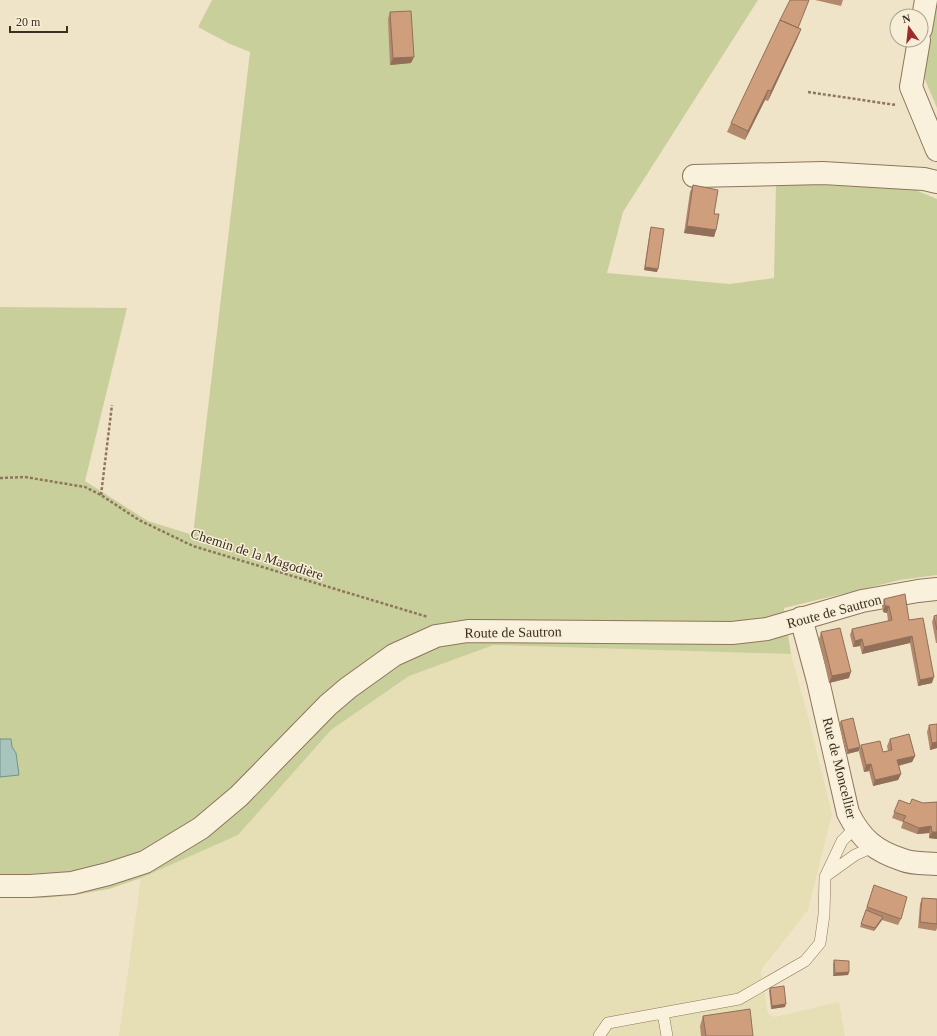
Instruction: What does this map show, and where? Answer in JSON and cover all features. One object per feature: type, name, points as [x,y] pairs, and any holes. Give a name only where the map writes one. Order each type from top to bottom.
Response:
[{"type":"street","points":[[918,48],[911,88],[937,150]]},
{"type":"street","points":[[694,176],[823,173],[924,179],[937,182]]},
{"type":"street","name":"Route de Sautron","points":[[0,886],[30,886],[72,883],[108,874],[145,862],[201,828],[239,796],[328,706],[348,688],[394,655],[436,636],[468,631],[732,633],[767,629],[862,601],[937,589]]},
{"type":"street","name":"Rue de Moncellier","points":[[801,618],[818,681],[848,813],[855,828],[873,847],[904,861],[937,864]]},
{"type":"lane","points":[[599,1036],[608,1023],[739,999],[805,961],[820,943],[824,915],[825,877],[842,841],[855,828]]},
{"type":"lane","points":[[825,877],[855,855],[873,847]]},
{"type":"lane","points":[[663,1013],[668,1036]]},
{"type":"path","points":[[808,92],[920,108]]},
{"type":"path","points":[[101,495],[112,405]]},
{"type":"path","name":"Chemin de la Magodière","points":[[0,478],[25,477],[85,487],[101,495],[139,520],[193,546],[413,611],[434,619]]},
{"type":"shaded area","points":[[495,645],[791,654],[832,814],[808,910],[761,970],[768,1014],[775,1017],[839,1002],[845,1036],[119,1036],[141,878],[238,835],[331,730],[409,676]]},
{"type":"green space","points":[[212,0],[758,0],[623,212],[607,273],[730,284],[774,278],[776,183],[913,189],[937,199],[937,575],[900,580],[784,608],[791,654],[494,645],[409,676],[331,730],[238,835],[141,878],[109,889],[75,895],[43,898],[0,896],[0,777],[19,774],[16,753],[12,747],[11,739],[0,739],[0,307],[127,308],[85,481],[148,521],[193,535],[250,52],[230,44],[198,27]]},
{"type":"green space","points":[[937,3],[937,108],[923,75]]},
{"type":"water","points":[[0,739],[11,739],[12,747],[16,753],[19,775],[0,777]]},
{"type":"building","points":[[790,0],[809,0],[798,28],[780,20]]},
{"type":"building","points":[[411,11],[414,57],[393,58],[390,12]]},
{"type":"building","points":[[780,20],[801,29],[771,91],[768,90],[748,131],[731,123]]},
{"type":"building","points":[[693,185],[718,190],[714,214],[719,214],[716,230],[687,226]]},
{"type":"building","points":[[651,227],[664,229],[658,269],[645,267]]},
{"type":"building","points":[[905,594],[909,620],[923,618],[934,677],[920,680],[912,636],[864,647],[862,639],[855,641],[852,629],[892,620],[889,606],[885,606],[884,599]]},
{"type":"building","points":[[937,615],[937,630],[934,616]]},
{"type":"building","points":[[840,628],[851,672],[832,676],[821,632]]},
{"type":"building","points":[[853,718],[860,747],[848,750],[841,721]]},
{"type":"building","points":[[937,724],[937,742],[932,743],[929,725]]},
{"type":"building","points":[[909,734],[915,756],[897,760],[901,774],[875,780],[871,764],[866,765],[861,745],[880,741],[883,752],[892,750],[890,739]]},
{"type":"building","points":[[912,799],[923,803],[937,802],[937,832],[932,832],[931,826],[919,828],[903,821],[906,816],[894,812],[899,800],[910,804]]},
{"type":"building","points":[[874,885],[907,897],[901,919],[867,907]]},
{"type":"building","points":[[922,898],[937,899],[937,924],[920,922]]},
{"type":"building","points":[[866,910],[883,917],[875,928],[861,924]]},
{"type":"building","points":[[834,960],[849,961],[849,972],[835,973]]},
{"type":"building","points":[[784,986],[786,1004],[772,1006],[770,988]]},
{"type":"building","points":[[750,1009],[753,1036],[706,1036],[703,1016]]}]
